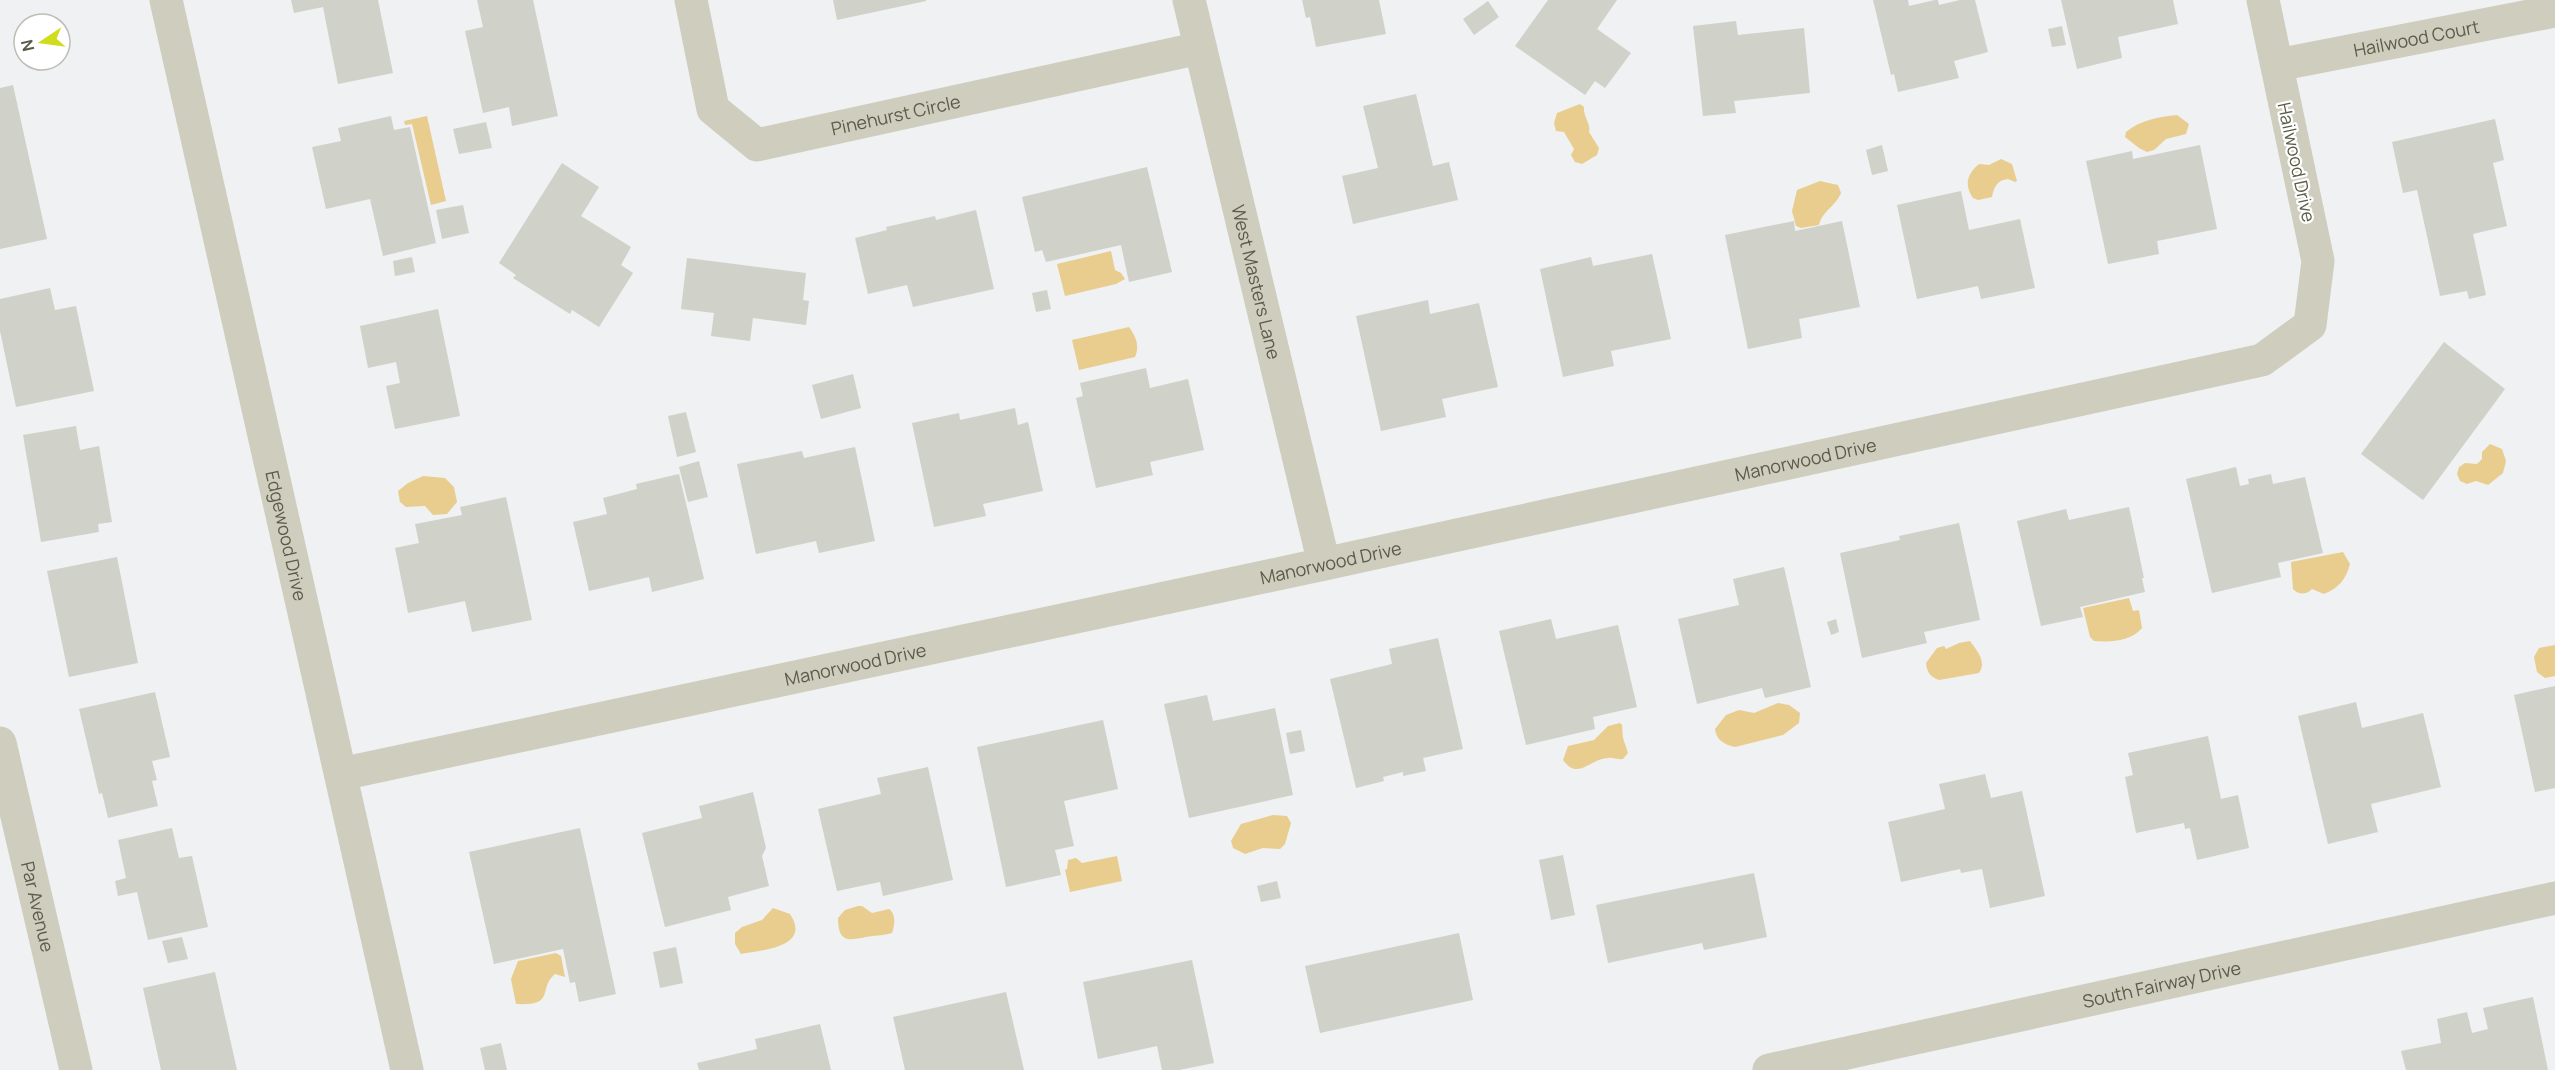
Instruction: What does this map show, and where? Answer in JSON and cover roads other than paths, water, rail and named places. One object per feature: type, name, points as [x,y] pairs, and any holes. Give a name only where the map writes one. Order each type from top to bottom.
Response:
[{"type":"street","name":"Edgewood Drive","points":[[166,0],[407,1070]]},
{"type":"street","name":"Pinehurst Circle","points":[[691,0],[713,109],[757,146],[1200,48]]},
{"type":"street","name":"West Masters Lane","points":[[1189,0],[1324,564]]},
{"type":"street","name":"Hailwood Drive","points":[[2263,0],[2318,261],[2310,325]]},
{"type":"street","name":"Hailwood Court","points":[[2277,65],[2555,11]]},
{"type":"street","name":"Manorwood Drive","points":[[341,774],[1324,564],[2262,360],[2310,325]]},
{"type":"street","name":"Par Avenue","points":[[0,743],[76,1070]]},
{"type":"street","name":"South Fairway Drive","points":[[1769,1070],[2555,898]]}]
